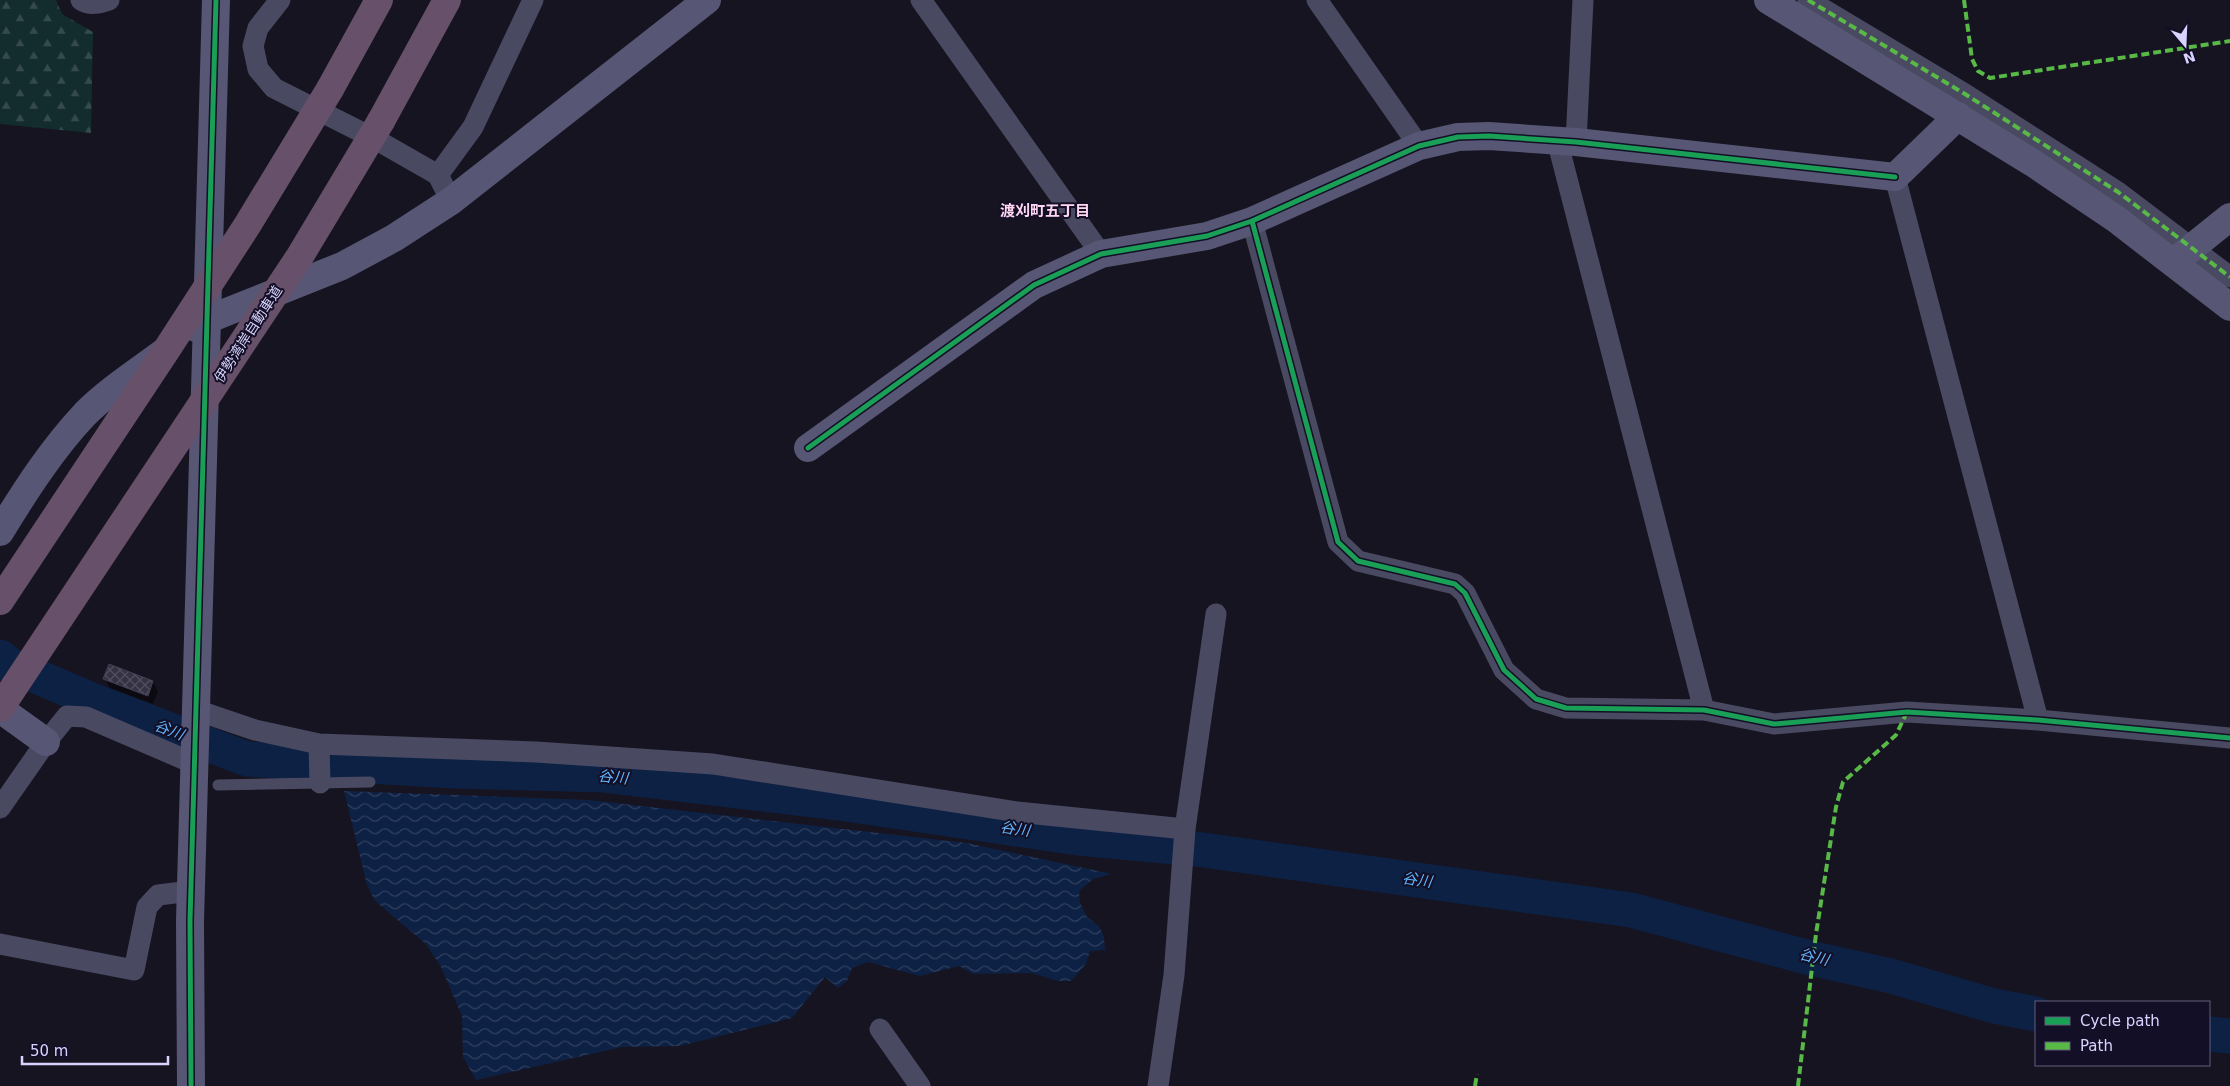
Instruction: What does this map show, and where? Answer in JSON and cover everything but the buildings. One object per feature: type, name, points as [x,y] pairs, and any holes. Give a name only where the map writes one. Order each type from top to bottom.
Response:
[{"type":"highway","points":[[330,89],[368,0]]},
{"type":"highway","points":[[0,601],[232,248],[330,89],[379,0]]},
{"type":"highway","name":"伊勢湾岸自動車道","points":[[0,708],[294,264],[380,121],[446,0]]},
{"type":"street","points":[[81,0],[98,3],[109,0]]},
{"type":"street","points":[[191,1086],[191,891],[209,319],[216,0]]},
{"type":"street","points":[[280,0],[258,28],[253,46],[258,69],[274,88],[375,139],[438,175],[451,201]]},
{"type":"street","points":[[438,175],[473,127],[533,0]]},
{"type":"street","points":[[0,532],[23,494],[60,443],[86,414],[116,388],[209,319],[342,266],[394,238],[451,201],[706,0]]},
{"type":"street","points":[[921,0],[1101,254]]},
{"type":"street","points":[[1316,0],[1419,146]]},
{"type":"street","points":[[1583,0],[1567,141],[1704,710]]},
{"type":"street","points":[[1768,0],[2033,163],[2108,214],[2183,256],[2230,277]]},
{"type":"street","points":[[1808,0],[1965,94],[2118,192],[2183,256],[2230,307]]},
{"type":"street","points":[[1895,177],[1958,116]]},
{"type":"street","points":[[808,448],[1034,286],[1101,254],[1207,236],[1252,221],[1419,146],[1458,136],[1567,141],[1895,177]]},
{"type":"street","points":[[1895,177],[2038,720]]},
{"type":"street","points":[[2183,256],[2230,217]]},
{"type":"street","points":[[1252,221],[1338,542],[1358,561],[1455,584],[1465,593],[1504,670],[1536,700],[1566,708],[1704,710],[1774,724],[1907,712],[2038,720],[2230,738]]},
{"type":"street","points":[[1158,1086],[1174,975],[1185,833],[1216,614]]},
{"type":"street","points":[[0,708],[46,742]]},
{"type":"street","points":[[196,711],[319,748],[536,752],[713,764],[1016,812],[1185,833]]},
{"type":"street","points":[[0,808],[46,742],[67,716],[86,717],[195,763]]},
{"type":"street","points":[[319,748],[320,783]]},
{"type":"street","points":[[0,944],[134,970],[147,907],[158,895],[191,891]]},
{"type":"street","points":[[880,1028],[920,1086]]},
{"type":"lane","points":[[218,784],[370,782]]},
{"type":"green space","points":[[0,0],[56,0],[62,14],[93,32],[91,133],[0,124]]},
{"type":"water","points":[[344,791],[589,800],[967,843],[1112,874],[1093,879],[1079,891],[1080,903],[1087,917],[1099,926],[1104,937],[1105,950],[1090,951],[1086,964],[1071,981],[1058,981],[1031,973],[973,974],[959,966],[920,976],[868,962],[852,968],[847,981],[838,988],[825,977],[792,1018],[680,1046],[622,1047],[476,1080],[463,1057],[462,1016],[441,967],[426,944],[375,901],[367,885]]},
{"type":"waterway","name":"谷川","points":[[0,657],[10,665],[92,700],[247,759],[455,771],[604,775],[839,803],[1078,838],[1196,849],[1631,910],[1810,958],[1891,976],[1994,1006],[2035,1014]]},
{"type":"waterway","name":"谷川","points":[[2210,1034],[2230,1036]]},
{"type":"marked path","points":[[1808,0],[1965,94],[2118,192],[2230,277]]},
{"type":"marked path","points":[[1964,0],[1972,59],[1978,71],[1990,78],[2230,41]]},
{"type":"marked path","points":[[1798,1086],[1816,934],[1836,807],[1843,782],[1896,735],[1907,712]]},
{"type":"marked path","points":[[1475,1086],[1477,1074]]},
{"type":"cycle path","points":[[191,1086],[190,921],[216,0]]},
{"type":"cycle path","points":[[808,448],[1034,285],[1101,254],[1207,236],[1252,221],[1419,146],[1458,137],[1489,136],[1576,142],[1895,177]]},
{"type":"cycle path","points":[[1252,221],[1338,542],[1358,561],[1455,584],[1465,593],[1504,670],[1536,699],[1566,708],[1704,710],[1774,724],[1907,712],[2038,720],[2230,738]]},
{"type":"district","name":"渡刈町五丁目","points":[[1045,211]]}]
